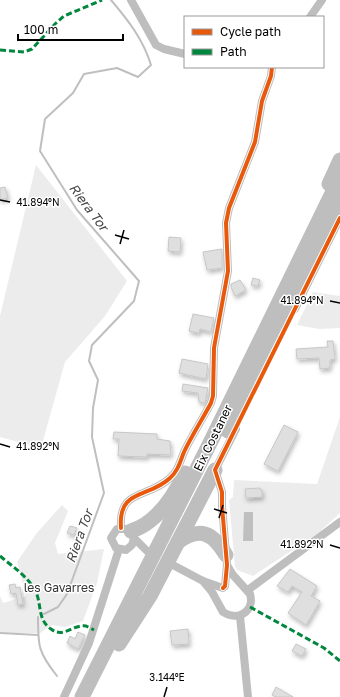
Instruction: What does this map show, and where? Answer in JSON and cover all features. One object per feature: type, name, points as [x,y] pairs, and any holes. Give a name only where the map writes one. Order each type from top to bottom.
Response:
[{"type":"highway","points":[[129,532],[147,525],[159,513],[184,476],[340,160]]},
{"type":"highway","name":"Eix Costaner","points":[[82,697],[210,443],[340,177]]},
{"type":"highway","points":[[93,697],[220,446],[340,201]]},
{"type":"highway","points":[[119,644],[150,596],[215,470]]},
{"type":"highway","points":[[178,542],[193,534],[206,534],[217,541],[226,560]]},
{"type":"street","points":[[131,0],[156,45],[164,50],[184,54]]},
{"type":"street","points":[[311,16],[322,0]]},
{"type":"street","points":[[119,550],[129,548],[147,551],[129,532],[120,516],[122,507],[129,500],[169,479],[178,468],[184,451],[211,404],[214,348],[228,271],[226,223],[229,208],[255,142],[262,101],[271,76],[272,68]]},
{"type":"street","points":[[224,587],[226,560],[222,492],[215,470],[340,218]]},
{"type":"street","points":[[248,590],[340,522]]},
{"type":"street","points":[[119,550],[113,545],[112,538],[114,532],[129,532]]},
{"type":"street","points":[[129,532],[129,548]]},
{"type":"street","points":[[64,697],[89,643],[119,550]]},
{"type":"street","points":[[226,560],[241,584],[248,590],[251,598],[250,606],[240,616],[226,615],[219,608],[218,595],[224,587],[233,583],[241,584]]},
{"type":"street","points":[[171,564],[203,581],[224,587]]},
{"type":"street","points":[[203,581],[218,602]]},
{"type":"street","points":[[240,616],[248,697]]},
{"type":"green space","points":[[36,165],[127,281],[105,316],[65,362],[41,448],[0,437],[0,316]]},
{"type":"green space","points":[[313,292],[340,296],[340,328],[319,329],[297,325]]},
{"type":"green space","points":[[340,417],[340,513],[317,534],[253,576],[237,570],[235,566],[229,500],[233,497],[234,480],[317,484]]},
{"type":"green space","name":"les Gavarres","points":[[62,505],[68,511],[55,543],[58,554],[104,549],[97,583],[83,621],[65,627],[52,625],[40,633],[0,633],[0,596],[3,603],[26,596],[17,562],[36,534]]},
{"type":"shaded area","points":[[244,512],[253,512],[253,541],[243,541]]},
{"type":"building","points":[[5,187],[8,198],[0,200],[0,188]]},
{"type":"building","points":[[169,237],[181,238],[180,252],[168,251]]},
{"type":"building","points":[[222,249],[222,268],[207,270],[203,252]]},
{"type":"building","points":[[253,278],[260,280],[258,286],[251,285]]},
{"type":"building","points":[[240,280],[246,290],[235,296],[231,284]]},
{"type":"building","points":[[193,314],[214,318],[211,332],[200,329],[199,333],[189,331]]},
{"type":"building","points":[[327,341],[333,341],[335,359],[330,360],[330,368],[320,369],[319,358],[297,359],[296,349],[328,347]]},
{"type":"building","points":[[182,359],[208,364],[206,379],[179,373]]},
{"type":"building","points":[[183,384],[208,388],[205,403],[199,402],[198,393],[182,391]]},
{"type":"building","points":[[284,425],[298,432],[278,471],[264,464]]},
{"type":"building","points":[[114,432],[157,434],[157,439],[170,441],[171,455],[147,454],[147,457],[118,456],[119,439],[113,439]]},
{"type":"building","points":[[260,488],[260,490],[262,490],[262,497],[246,498],[245,489]]},
{"type":"building","points":[[70,526],[77,528],[74,535],[67,533]]},
{"type":"building","points":[[290,569],[317,586],[311,596],[320,601],[306,625],[288,613],[302,592],[292,586],[288,592],[277,586]]},
{"type":"building","points":[[15,584],[16,588],[20,587],[23,604],[18,605],[16,593],[11,594],[9,585]]},
{"type":"building","points":[[188,629],[189,644],[172,645],[170,631]]},
{"type":"building","points":[[78,632],[85,635],[78,649],[67,643],[70,636],[75,639]]},
{"type":"building","points":[[296,644],[306,649],[302,656],[292,651]]},
{"type":"building","points":[[276,687],[293,697],[276,697],[272,695]]},
{"type":"waterway","name":"Riera Tor","points":[[44,614],[58,607],[67,594],[104,493],[92,437],[93,408],[98,380],[89,361],[92,345],[134,301],[139,281],[77,210],[40,151],[45,119],[73,93],[84,74],[117,68],[138,77],[151,65],[139,38],[111,0]]},
{"type":"waterway","name":"Riera Tor","points":[[38,617],[40,648],[46,661],[57,676]]},
{"type":"waterway","points":[[0,633],[38,635]]},
{"type":"marked path","points":[[0,50],[24,52],[32,49],[64,16],[102,0]]},
{"type":"marked path","points":[[0,556],[32,585],[37,595],[44,621],[51,629],[56,632],[64,632],[76,627],[86,626],[94,630]]},
{"type":"marked path","points":[[250,607],[324,648],[340,661]]},
{"type":"cycle path","points":[[121,528],[121,515],[124,506],[129,500],[161,485],[175,472],[187,446],[211,403],[213,396],[214,348],[228,271],[226,223],[229,208],[255,142],[262,101],[271,76],[272,68]]},
{"type":"cycle path","points":[[223,588],[225,586],[227,565],[222,492],[215,470],[340,218]]}]
